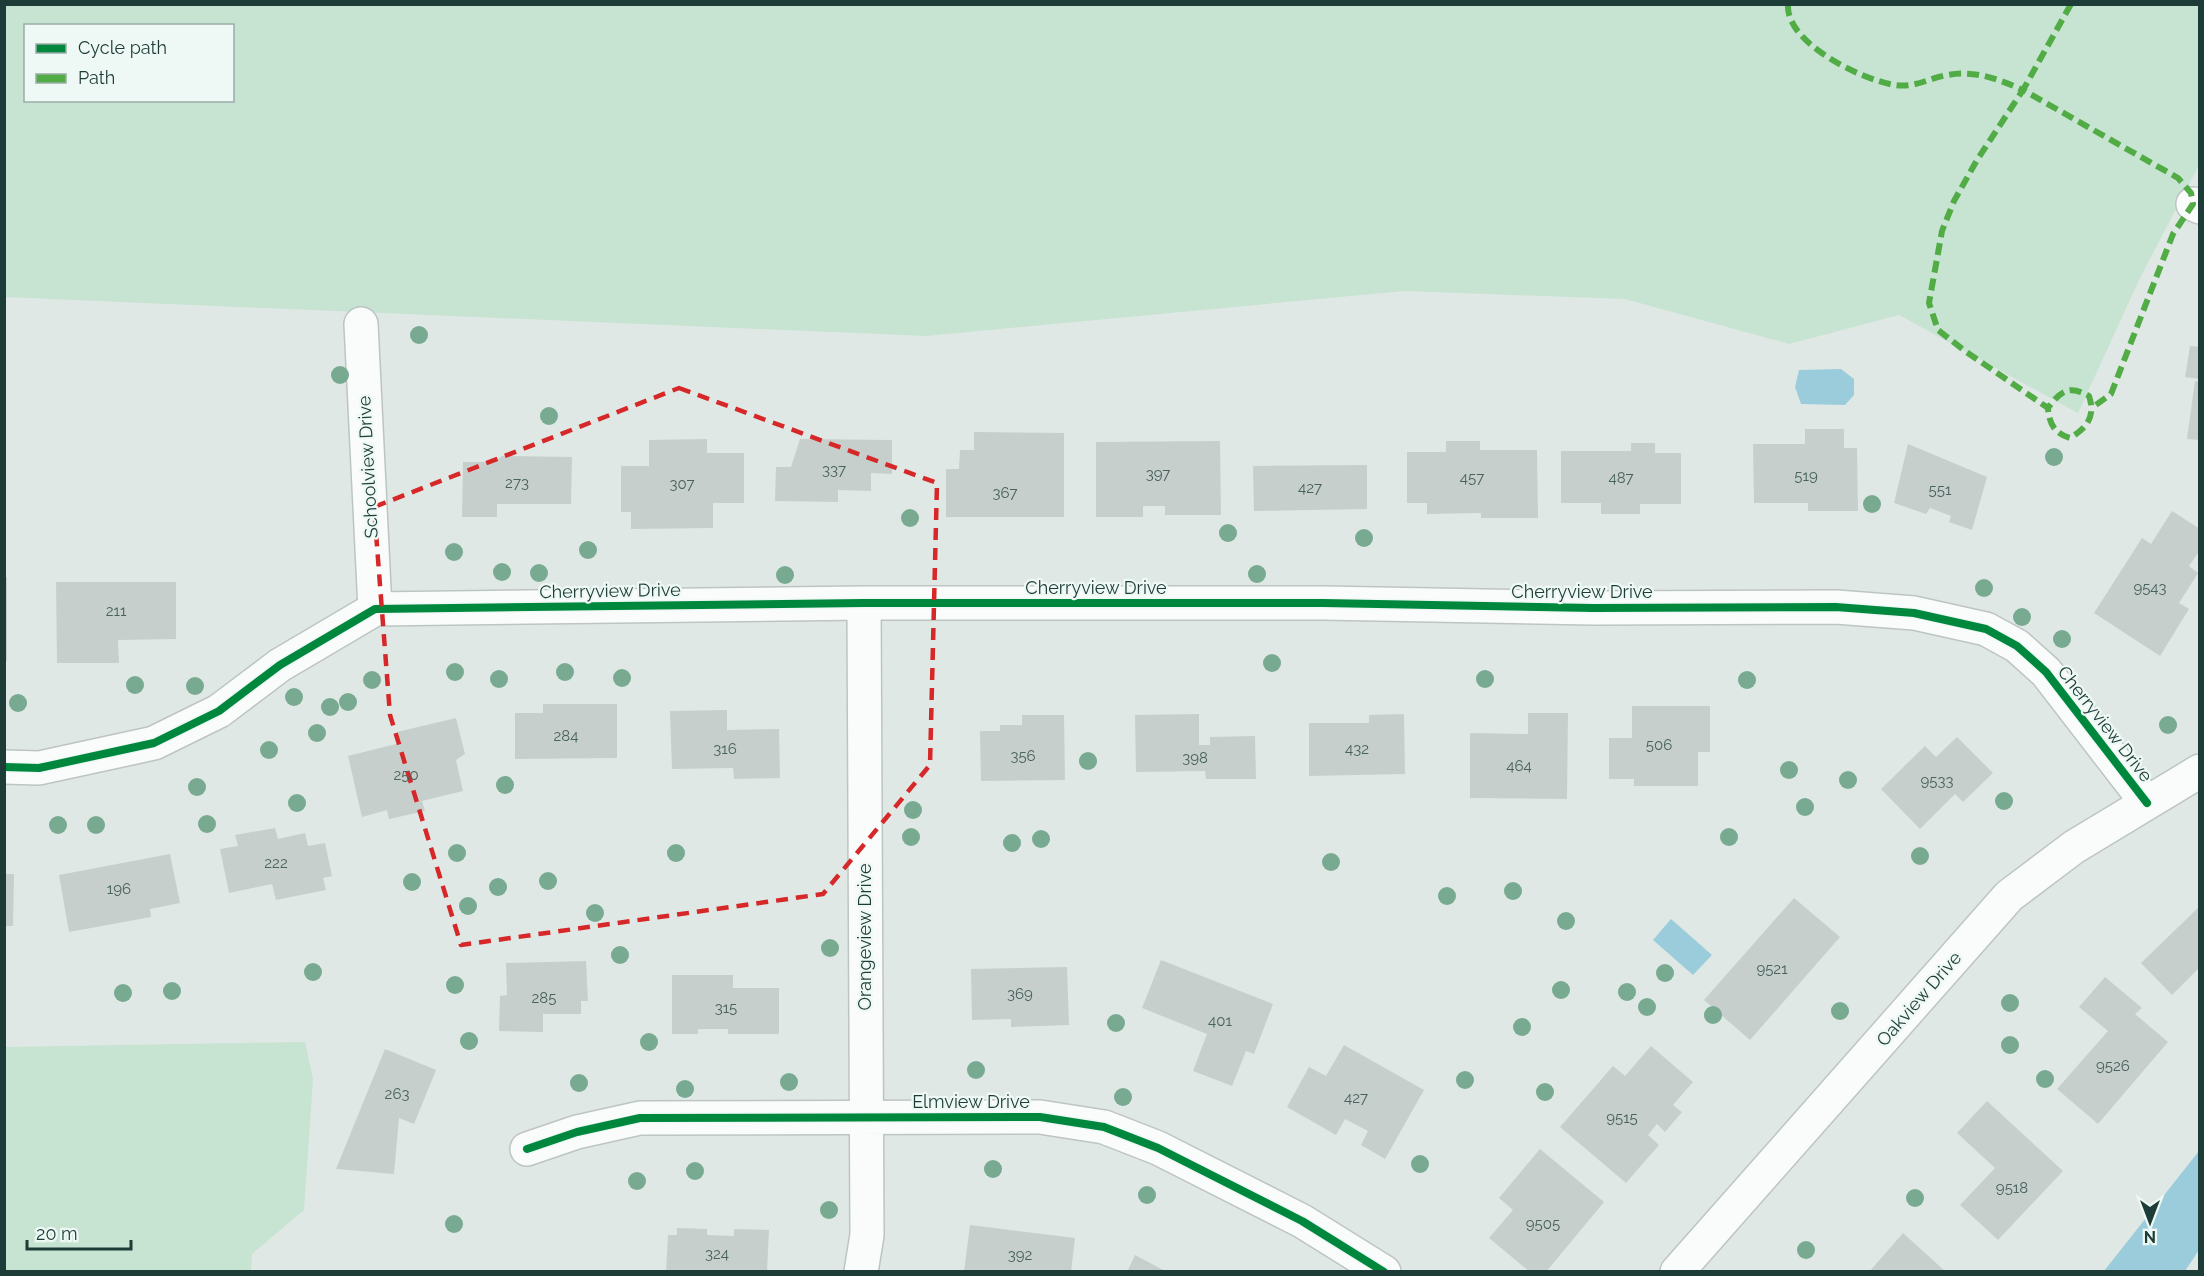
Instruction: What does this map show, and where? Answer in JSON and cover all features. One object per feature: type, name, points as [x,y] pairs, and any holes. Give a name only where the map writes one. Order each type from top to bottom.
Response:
[{"type":"street","name":"Schoolview Drive","points":[[361,324],[375,609]]},
{"type":"street","name":"Cherryview Drive","points":[[4,767],[39,768],[154,743],[219,711],[280,665],[375,609],[864,603],[1323,603],[1593,608],[1836,607],[1914,613],[1986,629],[2017,646],[2046,672],[2147,803]]},
{"type":"street","name":"Orangeview Drive","points":[[861,1272],[867,1235],[864,603]]},
{"type":"street","name":"Oakview Drive","points":[[1677,1272],[2009,896],[2074,847],[2199,771]]},
{"type":"street","name":"Elmview Drive","points":[[527,1149],[577,1132],[640,1118],[1040,1118],[1104,1127],[1158,1148],[1302,1221],[1384,1272]]},
{"type":"highlighted area","points":[[679,388],[937,483],[930,765],[823,894],[461,945],[390,715],[374,507]]},
{"type":"green space","points":[[5,5],[2199,5],[2199,165],[2140,278],[2078,413],[1899,315],[1789,344],[1625,299],[1404,291],[926,336],[5,297]]},
{"type":"green space","points":[[305,1042],[313,1079],[304,1210],[252,1254],[251,1271],[5,1271],[5,1047]]},
{"type":"water","points":[[1841,369],[1854,379],[1854,395],[1845,405],[1801,404],[1795,387],[1799,370]]},
{"type":"water","points":[[1671,919],[1712,955],[1693,975],[1653,940]]},
{"type":"water","points":[[2199,1151],[2199,1250],[2185,1271],[2104,1271]]},
{"type":"building","points":[[2190,346],[2200,347],[2200,379],[2185,377]]},
{"type":"building","points":[[2195,381],[2200,382],[2200,440],[2187,439]]},
{"type":"building","points":[[1805,429],[1844,429],[1844,448],[1857,448],[1858,511],[1808,511],[1808,503],[1754,503],[1753,444],[1805,444]]},
{"type":"building","points":[[974,432],[1064,433],[1064,517],[946,517],[946,469],[959,469],[960,450],[974,450]]},
{"type":"building","points":[[707,439],[707,453],[744,453],[744,503],[713,503],[713,528],[631,529],[631,512],[621,512],[621,466],[649,466],[649,440]]},
{"type":"building","points":[[800,439],[892,440],[892,474],[871,473],[871,491],[838,490],[838,502],[775,501],[776,467],[791,467]]},
{"type":"building","points":[[1220,441],[1221,515],[1165,515],[1165,506],[1143,506],[1143,517],[1096,517],[1096,442]]},
{"type":"building","points":[[1446,441],[1480,441],[1480,450],[1537,450],[1538,518],[1481,518],[1481,513],[1427,514],[1427,503],[1407,503],[1407,452],[1446,452]]},
{"type":"building","points":[[1631,443],[1655,443],[1655,453],[1681,453],[1681,504],[1640,504],[1640,514],[1601,514],[1601,503],[1561,503],[1561,451],[1631,451]]},
{"type":"building","points":[[1908,444],[1987,477],[1972,530],[1949,522],[1951,516],[1930,508],[1926,514],[1894,503]]},
{"type":"building","points":[[502,456],[572,457],[571,504],[497,504],[497,517],[462,517],[463,462],[494,462]]},
{"type":"building","points":[[1367,465],[1367,509],[1254,511],[1253,466]]},
{"type":"building","points":[[2172,511],[2200,529],[2200,550],[2189,566],[2198,573],[2179,603],[2189,609],[2160,656],[2094,613],[2142,538],[2151,544]]},
{"type":"building","points":[[4,577],[7,577],[7,661],[4,661]]},
{"type":"building","points":[[56,582],[176,582],[176,639],[118,640],[119,663],[57,663]]},
{"type":"building","points":[[543,704],[617,704],[617,758],[515,759],[515,713],[543,713]]},
{"type":"building","points":[[1632,706],[1710,706],[1710,752],[1698,752],[1698,786],[1634,786],[1634,779],[1609,779],[1609,738],[1632,738]]},
{"type":"building","points":[[727,710],[727,730],[779,729],[780,778],[734,779],[733,768],[672,769],[670,711]]},
{"type":"building","points":[[1528,713],[1568,713],[1567,799],[1470,798],[1470,733],[1528,734]]},
{"type":"building","points":[[1199,714],[1199,745],[1210,745],[1210,737],[1255,736],[1256,779],[1206,779],[1205,771],[1136,772],[1135,715]]},
{"type":"building","points":[[1404,714],[1405,774],[1309,776],[1309,723],[1369,723],[1369,715]]},
{"type":"building","points":[[1022,715],[1064,715],[1065,780],[981,781],[980,731],[1000,731],[1000,725],[1022,725]]},
{"type":"building","points":[[456,718],[465,754],[456,760],[463,791],[422,801],[425,811],[389,819],[387,810],[362,817],[348,756],[400,743],[397,732]]},
{"type":"building","points":[[1957,737],[1993,773],[1963,802],[1955,794],[1920,829],[1881,789],[1925,746],[1936,757]]},
{"type":"building","points":[[275,828],[278,839],[305,833],[308,846],[325,843],[332,876],[323,878],[326,890],[276,900],[272,884],[229,893],[220,849],[238,846],[235,835]]},
{"type":"building","points":[[170,854],[180,903],[150,909],[151,917],[69,932],[59,875]]},
{"type":"building","points":[[4,874],[14,874],[13,926],[4,926]]},
{"type":"building","points":[[1794,898],[1840,937],[1750,1040],[1704,1000]]},
{"type":"building","points":[[2200,906],[2200,967],[2172,995],[2141,963]]},
{"type":"building","points":[[1161,960],[1273,1004],[1254,1054],[1246,1051],[1232,1086],[1193,1071],[1207,1034],[1142,1008]]},
{"type":"building","points":[[586,961],[588,1001],[581,1001],[581,1014],[543,1014],[543,1032],[499,1031],[500,996],[507,995],[506,963]]},
{"type":"building","points":[[1067,967],[1069,1025],[1011,1027],[1011,1019],[972,1020],[971,969]]},
{"type":"building","points":[[672,975],[733,975],[733,988],[779,988],[779,1034],[728,1034],[728,1029],[698,1029],[698,1034],[672,1034]]},
{"type":"building","points":[[2105,977],[2142,1008],[2135,1014],[2168,1042],[2098,1124],[2057,1089],[2108,1031],[2079,1007]]},
{"type":"building","points":[[1344,1045],[1424,1090],[1385,1159],[1361,1145],[1368,1131],[1345,1119],[1336,1135],[1287,1107],[1309,1067],[1326,1076]]},
{"type":"building","points":[[1651,1046],[1693,1082],[1673,1105],[1682,1112],[1665,1132],[1657,1124],[1648,1135],[1659,1145],[1626,1183],[1560,1127],[1613,1066],[1625,1076]]},
{"type":"building","points":[[385,1049],[436,1070],[414,1124],[399,1118],[394,1174],[336,1169]]},
{"type":"building","points":[[1987,1101],[2063,1171],[1998,1240],[1960,1205],[1995,1168],[1957,1133]]},
{"type":"building","points":[[1540,1149],[1604,1202],[1546,1272],[1530,1272],[1489,1238],[1513,1210],[1499,1198]]},
{"type":"building","points":[[970,1225],[1075,1238],[1071,1272],[964,1272]]},
{"type":"building","points":[[677,1228],[707,1229],[707,1235],[734,1236],[734,1229],[769,1230],[767,1272],[666,1272],[668,1235],[677,1235]]},
{"type":"building","points":[[1903,1233],[1946,1272],[1869,1272]]},
{"type":"building","points":[[1135,1255],[1167,1272],[1127,1272]]},
{"type":"marked path","points":[[1788,4],[1790,18],[1799,32],[1812,45],[1828,57],[1864,76],[1902,86],[1941,76],[1968,74],[1995,79],[2023,90],[1977,160],[1954,201],[1942,231],[1929,303],[1938,330],[2048,408],[2051,423],[2060,434],[2070,438],[2085,426],[2091,415],[2089,396],[2071,390],[2062,393],[2048,408]]},
{"type":"marked path","points":[[2071,4],[2023,90],[2178,178],[2191,193],[2193,204],[2173,234],[2111,394],[2093,407]]},
{"type":"cycle path","points":[[4,767],[39,768],[154,743],[219,711],[280,665],[375,609],[864,603],[1323,603],[1593,608],[1836,607],[1914,613],[1986,629],[2017,646],[2046,672],[2147,803]]},
{"type":"cycle path","points":[[527,1149],[577,1132],[640,1118],[1040,1117],[1104,1127],[1158,1148],[1302,1221],[1384,1272]]}]
